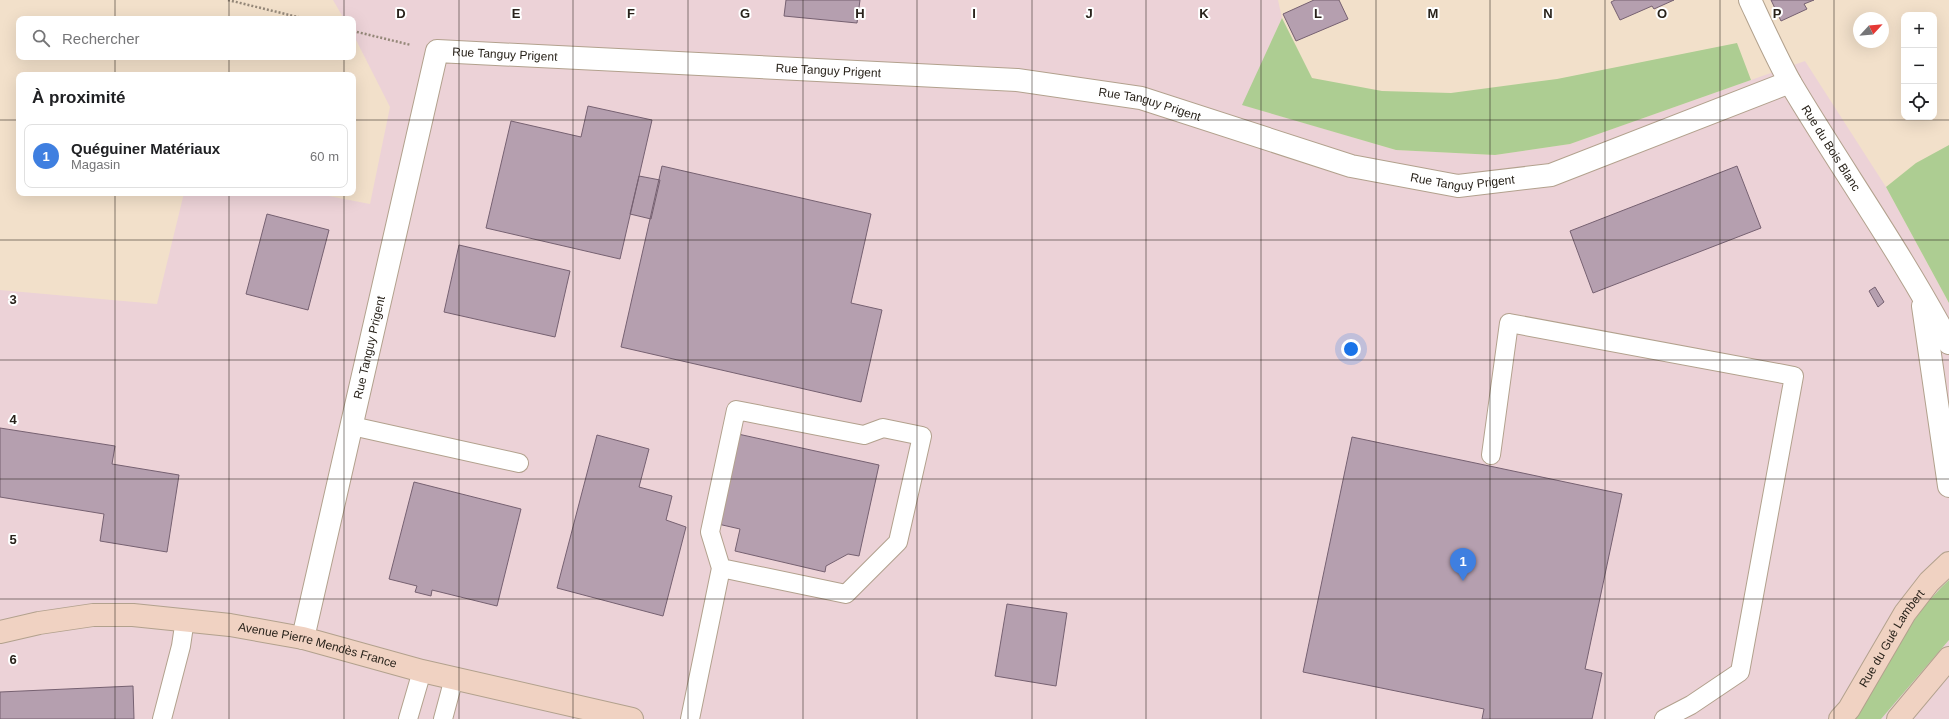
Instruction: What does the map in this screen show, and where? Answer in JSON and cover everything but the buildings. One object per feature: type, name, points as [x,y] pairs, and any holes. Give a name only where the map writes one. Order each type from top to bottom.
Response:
[{"type":"street","name":"Rue du Bois Blanc","points":[[1750,0],[1790,82],[1838,162],[1921,290],[1949,343]]},
{"type":"street","name":"Rue Tanguy Prigent","points":[[303,638],[437,51],[1017,80],[1142,98],[1351,166],[1458,186],[1551,175],[1790,82]]},
{"type":"street","name":"Rue du Bois Blanc","points":[[1921,290],[1949,486]]},
{"type":"street","name":"Rue du Gué Lambert","points":[[1840,719],[1849,709],[1905,613],[1929,582],[1949,563]]},
{"type":"street","name":"Avenue Pierre Mendès France","points":[[0,632],[39,623],[93,615],[133,615],[185,619],[303,638],[422,671],[632,719]]},
{"type":"street","points":[[1898,719],[1949,658]]},
{"type":"lane","points":[[1491,455],[1509,323],[1794,376],[1740,672],[1691,705],[1664,719]]},
{"type":"lane","points":[[690,719],[721,568],[710,532],[736,410],[864,435],[883,428],[922,436],[898,542],[846,594],[721,568]]},
{"type":"lane","points":[[352,426],[518,463]]},
{"type":"lane","points":[[162,719],[185,619]]},
{"type":"lane","points":[[408,719],[422,671]]},
{"type":"lane","points":[[443,719],[454,678]]},
{"type":"path","points":[[228,0],[294,16]]},
{"type":"path","points":[[356,31],[437,51]]},
{"type":"shaded area","points":[[333,0],[1278,0],[1282,18],[1243,105],[1396,150],[1495,155],[1570,144],[1805,61],[1886,187],[1949,303],[1949,719],[0,719],[0,290],[157,304],[183,196],[329,196],[370,204],[390,107],[356,40],[356,16],[342,16]]},
{"type":"green space","points":[[1282,18],[1312,78],[1382,91],[1451,93],[1557,79],[1737,43],[1751,80],[1570,144],[1495,155],[1396,150],[1242,105]]},
{"type":"green space","points":[[1949,145],[1949,303],[1886,187],[1916,163]]},
{"type":"green space","points":[[1949,580],[1949,640],[1881,719],[1855,719],[1886,664],[1909,628],[1934,595]]},
{"type":"place","name":"Quéguiner Matériaux","points":[[1463,581]]}]
